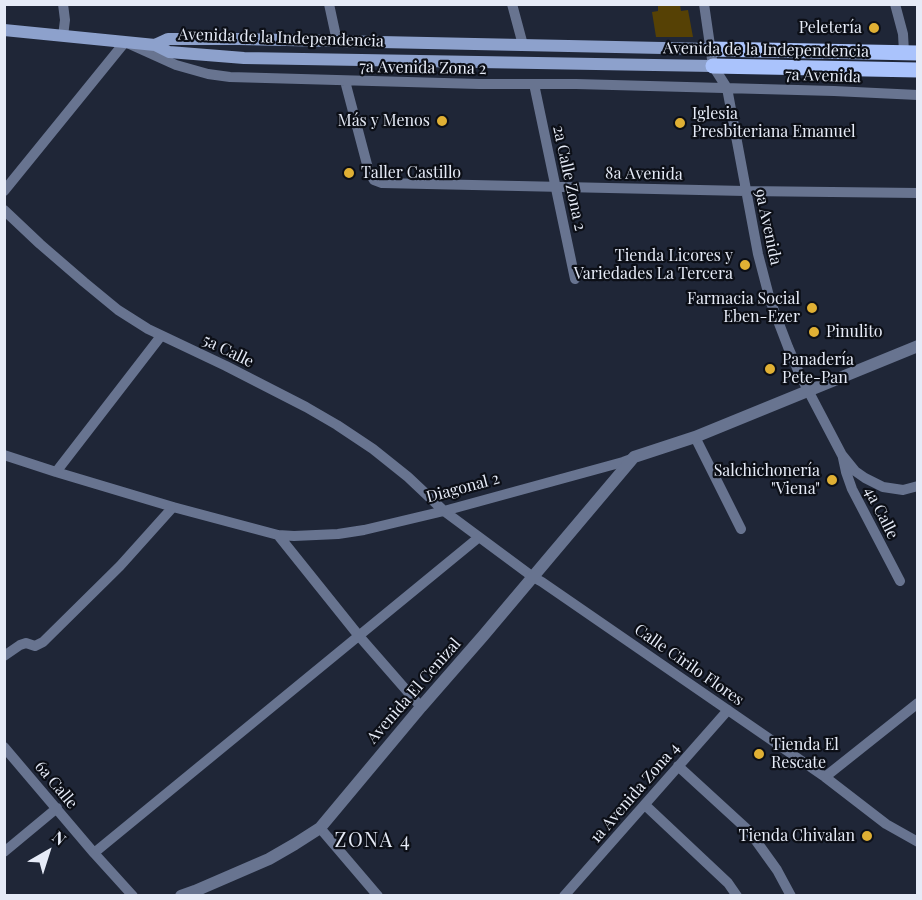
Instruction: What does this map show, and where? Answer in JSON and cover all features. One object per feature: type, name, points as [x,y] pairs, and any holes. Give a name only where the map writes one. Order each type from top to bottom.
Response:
[{"type":"main road","points":[[4,30],[155,45]]},
{"type":"main road","name":"Avenida de la Independencia","points":[[155,45],[168,39],[238,39],[911,52]]},
{"type":"main road","name":"Avenida de la Independencia","points":[[155,45],[169,52],[244,58],[918,70]]},
{"type":"street","points":[[63,4],[65,20],[63,36]]},
{"type":"street","points":[[329,4],[337,41]]},
{"type":"street","points":[[512,4],[523,45]]},
{"type":"street","name":"9a Avenida","points":[[704,4],[713,66],[727,88],[758,254],[770,300],[788,347],[842,455],[855,471],[883,487],[903,490],[918,486]]},
{"type":"street","points":[[895,4],[903,34],[911,52]]},
{"type":"street","points":[[4,191],[125,42]]},
{"type":"street","name":"7a Avenida Zona 2","points":[[125,42],[176,65],[208,74],[230,77],[727,88]]},
{"type":"street","name":"8a Avenida","points":[[345,81],[371,177],[378,182],[918,193]]},
{"type":"street","name":"2a Calle Zona 2","points":[[534,84],[574,279]]},
{"type":"street","name":"7a Avenida","points":[[727,88],[834,91],[917,98]]},
{"type":"street","name":"5a Calle","points":[[4,210],[40,244],[133,320],[337,425],[372,448],[408,477],[444,511]]},
{"type":"street","points":[[57,472],[161,336]]},
{"type":"street","name":"Diagonal 2","points":[[4,455],[173,507],[278,534],[311,536],[338,534],[444,511],[623,462],[694,437],[918,346]]},
{"type":"street","points":[[694,437],[741,529]]},
{"type":"street","name":"4a Calle","points":[[842,455],[852,489],[900,581]]},
{"type":"street","name":"Avenida El Cenizal","points":[[181,896],[269,859],[320,828],[634,457]]},
{"type":"street","points":[[4,656],[20,645],[26,643],[35,646],[43,642],[120,566],[173,507]]},
{"type":"street","name":"Calle Cirilo Flores","points":[[444,511],[533,577],[825,777],[886,824],[918,842]]},
{"type":"street","points":[[278,534],[359,636],[421,707]]},
{"type":"street","points":[[94,852],[478,538]]},
{"type":"street","points":[[825,777],[918,703]]},
{"type":"street","name":"1a Avenida Zona 4","points":[[564,896],[728,710]]},
{"type":"street","name":"6a Calle","points":[[4,747],[132,896]]},
{"type":"street","points":[[678,766],[749,831],[777,870],[791,896]]},
{"type":"street","points":[[645,805],[728,883],[737,896]]},
{"type":"street","points":[[4,852],[57,808]]},
{"type":"street","points":[[320,828],[378,896]]},
{"type":"shaded area","points":[[680,5],[681,11],[688,10],[693,37],[656,37],[652,12],[658,11],[658,6]]},
{"type":"place","name":"Peletería","points":[[874,28]]},
{"type":"place","name":"Más y Menos","points":[[442,121]]},
{"type":"place","name":"Iglesia Presbiteriana Emanuel","points":[[680,123]]},
{"type":"place","name":"Taller Castillo","points":[[349,173]]},
{"type":"place","name":"Tienda Licores y Variedades La Tercera","points":[[745,265]]},
{"type":"place","name":"Farmacia Social Eben-Ezer","points":[[812,308]]},
{"type":"place","name":"Pinulito","points":[[814,332]]},
{"type":"place","name":"Panadería Pete-Pan","points":[[770,369]]},
{"type":"place","name":"Salchichonería \"Viena\"","points":[[832,480]]},
{"type":"place","name":"Tienda El Rescate","points":[[759,754]]},
{"type":"place","name":"Tienda Chivalan","points":[[867,836]]},
{"type":"district","name":"ZONA 4","points":[[373,841]]}]
